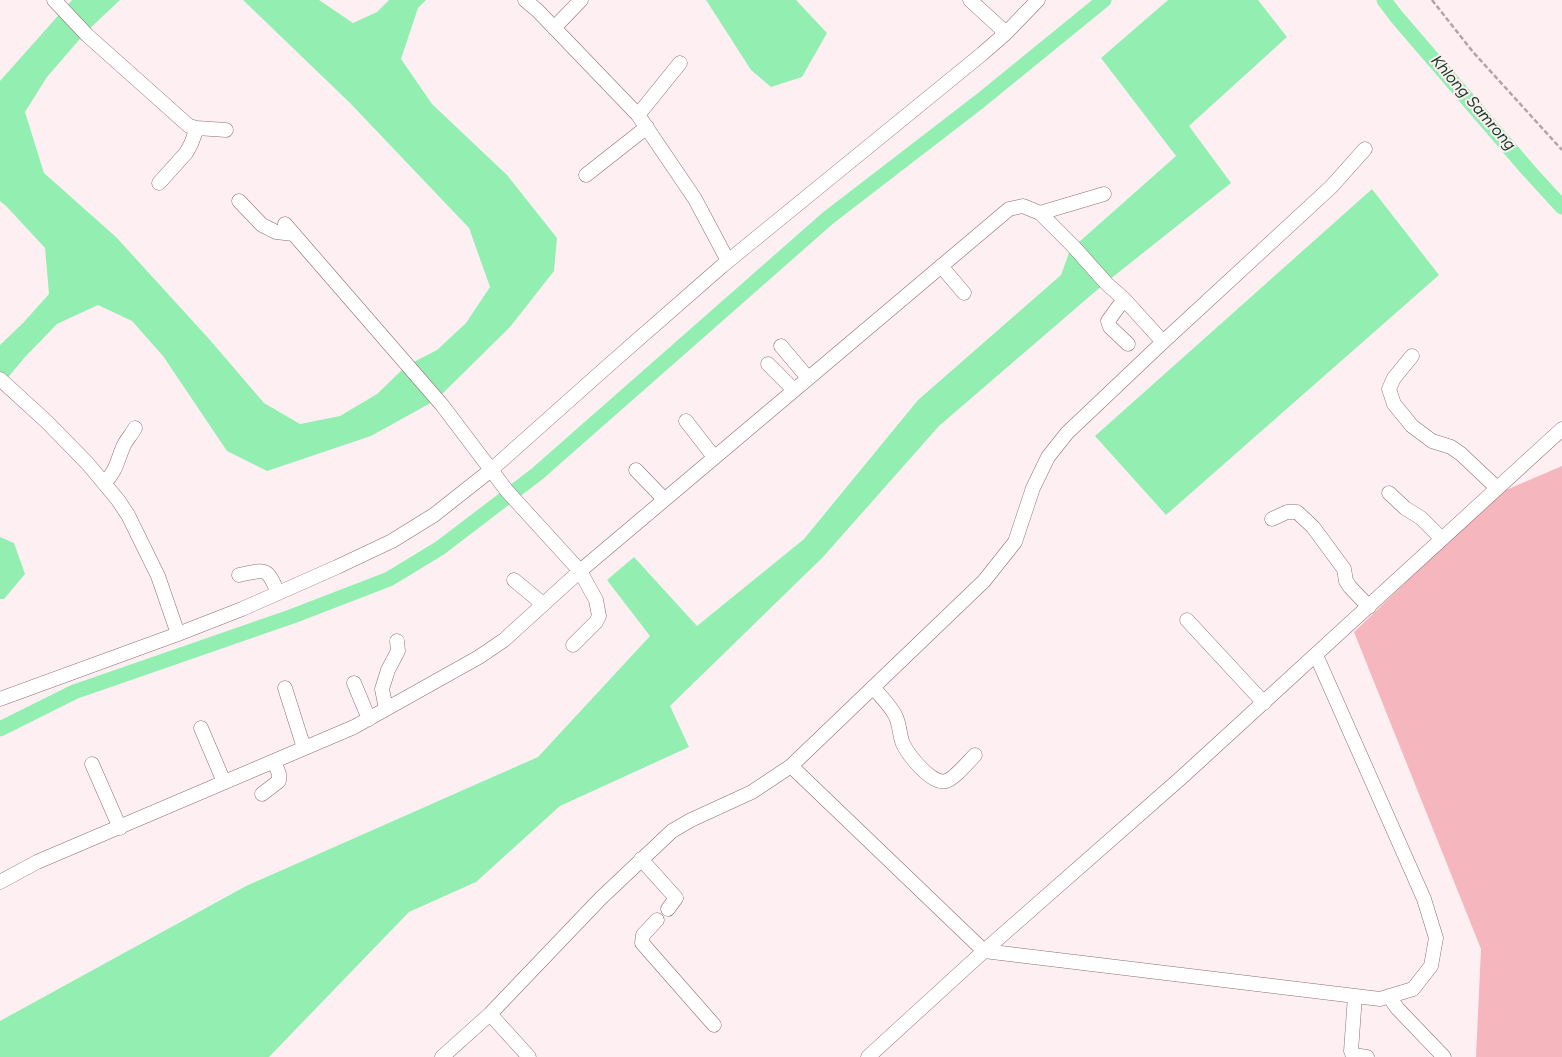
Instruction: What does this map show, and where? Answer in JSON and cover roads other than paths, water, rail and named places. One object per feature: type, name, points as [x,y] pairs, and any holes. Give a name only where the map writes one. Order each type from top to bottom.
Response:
[{"type":"street","points":[[525,0],[638,114],[695,199],[728,261]]},
{"type":"street","points":[[554,28],[581,0]]},
{"type":"street","points":[[970,0],[1006,33]]},
{"type":"street","points":[[0,699],[242,609],[392,541],[434,515],[491,470],[728,261],[982,54],[1006,33],[1038,0]]},
{"type":"street","points":[[58,4],[87,34],[189,126],[226,130]]},
{"type":"street","points":[[638,114],[680,63]]},
{"type":"street","points":[[586,175],[646,127]]},
{"type":"street","points":[[159,182],[186,153],[197,128]]},
{"type":"street","points":[[442,1057],[490,1014],[601,898],[672,831],[691,820],[752,792],[790,766],[984,581],[1015,542],[1033,488],[1048,457],[1067,433],[1332,187],[1365,149]]},
{"type":"street","points":[[1040,213],[1104,194]]},
{"type":"street","points":[[239,201],[262,225],[276,232],[289,229],[442,405],[507,492],[580,570],[596,600],[599,616],[596,622],[573,645]]},
{"type":"street","points":[[0,882],[37,862],[354,727],[479,657],[504,640],[580,570],[1009,209],[1022,206],[1040,213],[1163,342]]},
{"type":"street","points":[[941,266],[964,294]]},
{"type":"street","points":[[1124,299],[1108,321],[1110,327],[1128,344]]},
{"type":"street","points":[[781,346],[808,378]]},
{"type":"street","points":[[1412,356],[1394,378],[1389,389],[1394,404],[1412,426],[1432,441],[1450,447],[1462,454],[1497,488]]},
{"type":"street","points":[[768,364],[794,390]]},
{"type":"street","points":[[2,381],[47,422],[88,464],[128,515],[158,576],[178,634]]},
{"type":"street","points":[[686,421],[714,458]]},
{"type":"street","points":[[104,483],[111,477],[124,445],[135,428]]},
{"type":"street","points":[[868,1057],[984,951],[1264,703],[1562,429]]},
{"type":"street","points":[[636,470],[664,499]]},
{"type":"street","points":[[1389,493],[1405,508],[1421,518],[1442,539]]},
{"type":"street","points":[[1272,519],[1287,512],[1297,512],[1313,527],[1344,569],[1346,581],[1350,587],[1368,607]]},
{"type":"street","points":[[240,574],[261,570],[267,573],[272,577],[278,593]]},
{"type":"street","points":[[514,580],[543,604]]},
{"type":"street","points":[[1187,620],[1264,703]]},
{"type":"street","points":[[386,709],[382,689],[388,670],[398,651],[397,641]]},
{"type":"street","points":[[790,766],[984,951],[1380,999],[1413,989],[1431,966],[1436,938],[1424,899],[1316,655]]},
{"type":"street","points":[[354,683],[369,719]]},
{"type":"street","points":[[873,687],[893,712],[899,724],[904,747],[915,762],[931,777],[941,781],[948,781],[975,755]]},
{"type":"street","points":[[285,688],[304,748]]},
{"type":"street","points":[[201,728],[224,782]]},
{"type":"street","points":[[262,794],[279,781],[280,774],[274,761]]},
{"type":"street","points":[[92,764],[120,828]]},
{"type":"street","points":[[641,859],[676,898],[668,909]]},
{"type":"street","points":[[657,920],[643,934],[642,943],[714,1025]]},
{"type":"street","points":[[1355,996],[1351,1051],[1353,1055],[1367,1057]]},
{"type":"street","points":[[1389,996],[1397,1008],[1444,1057]]},
{"type":"street","points":[[490,1014],[530,1057]]},
{"type":"waterway","points":[[0,729],[74,692],[293,616],[389,579],[440,548],[537,474],[828,218],[980,101],[1104,0]]},
{"type":"waterway","name":"Khlong Samrong","points":[[1384,0],[1529,171],[1562,207]]}]
